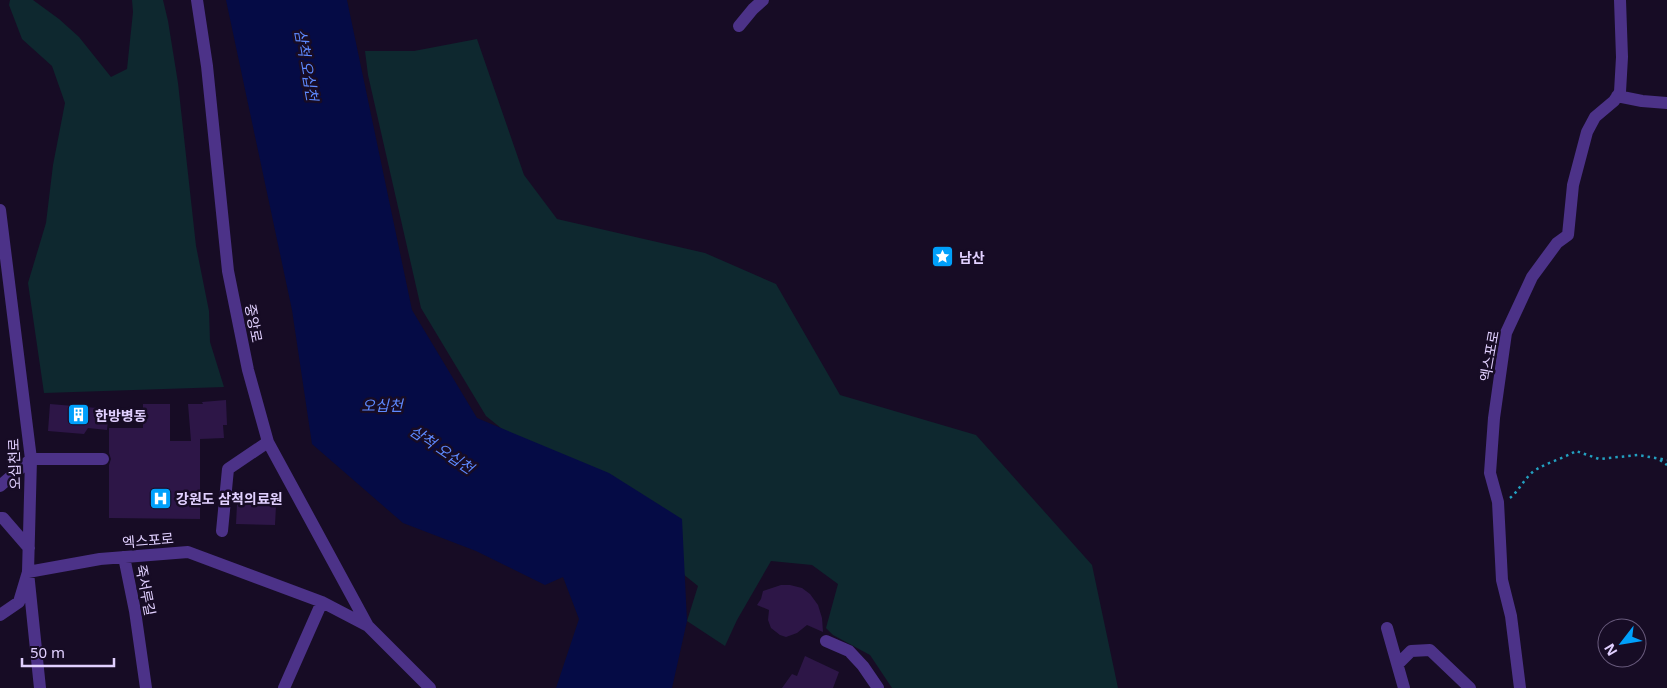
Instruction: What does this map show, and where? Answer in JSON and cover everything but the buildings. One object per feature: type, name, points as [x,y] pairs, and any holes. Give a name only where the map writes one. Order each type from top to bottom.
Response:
[{"type":"street","name":"중앙로","points":[[197,0],[207,66],[228,271],[248,370],[268,442],[368,626]]},
{"type":"street","points":[[739,26],[763,0]]},
{"type":"street","points":[[1620,0],[1622,57],[1620,92],[1617,96],[1667,103]]},
{"type":"street","name":"엑스포로","points":[[1520,688],[1511,616],[1502,580],[1498,506],[1490,473],[1494,418],[1506,333],[1532,277],[1557,243],[1568,235],[1573,185],[1587,132],[1595,116],[1617,96]]},
{"type":"street","name":"오십천로","points":[[0,210],[31,459],[28,572],[40,688]]},
{"type":"street","points":[[222,531],[228,469],[268,442]]},
{"type":"street","points":[[0,486],[31,459],[103,459]]},
{"type":"street","points":[[0,518],[3,518],[29,548]]},
{"type":"street","name":"엑스포로","points":[[28,572],[100,559],[188,552],[322,602],[368,626]]},
{"type":"street","name":"죽서루길","points":[[124,557],[135,611],[146,688]]},
{"type":"street","points":[[0,615],[19,602],[28,572]]},
{"type":"street","points":[[284,688],[322,602]]},
{"type":"street","points":[[368,626],[430,688]]},
{"type":"street","points":[[1387,628],[1404,688]]},
{"type":"street","points":[[826,641],[849,651],[863,666],[878,688]]},
{"type":"street","points":[[1398,664],[1411,651],[1430,650],[1470,688]]},
{"type":"path","points":[[1498,506],[1515,494],[1523,481],[1536,470],[1576,451],[1599,459],[1638,455],[1667,460]]},
{"type":"path","points":[[1659,459],[1667,465]]},
{"type":"shaded area","points":[[10,0],[33,0],[59,19],[79,37],[111,77],[127,69],[133,12],[132,0],[163,0],[178,83],[196,246],[209,311],[210,342],[224,387],[44,393],[28,283],[46,223],[53,165],[65,103],[52,66],[22,39],[9,5]]},
{"type":"shaded area","points":[[477,39],[524,175],[557,219],[705,253],[776,284],[840,395],[976,435],[1092,565],[1118,688],[892,688],[870,655],[833,635],[826,628],[838,584],[812,565],[771,561],[737,620],[725,646],[687,621],[698,586],[486,416],[421,308],[368,75],[365,51],[414,51]]},
{"type":"water","name":"오십천","points":[[226,0],[347,0],[412,310],[477,418],[609,473],[682,519],[687,621],[672,688],[556,688],[579,619],[563,577],[545,585],[476,551],[403,523],[312,444],[292,310]]},
{"type":"place","name":"남산","points":[[943,257]]},
{"type":"place","name":"한방병동","points":[[79,415]]},
{"type":"place","name":"강원도 삼척의료원","points":[[160,498]]},
{"type":"water label","name":"삼척 오십천","points":[[307,65]]},
{"type":"water label","name":"삼척 오십천","points":[[442,449]]}]
